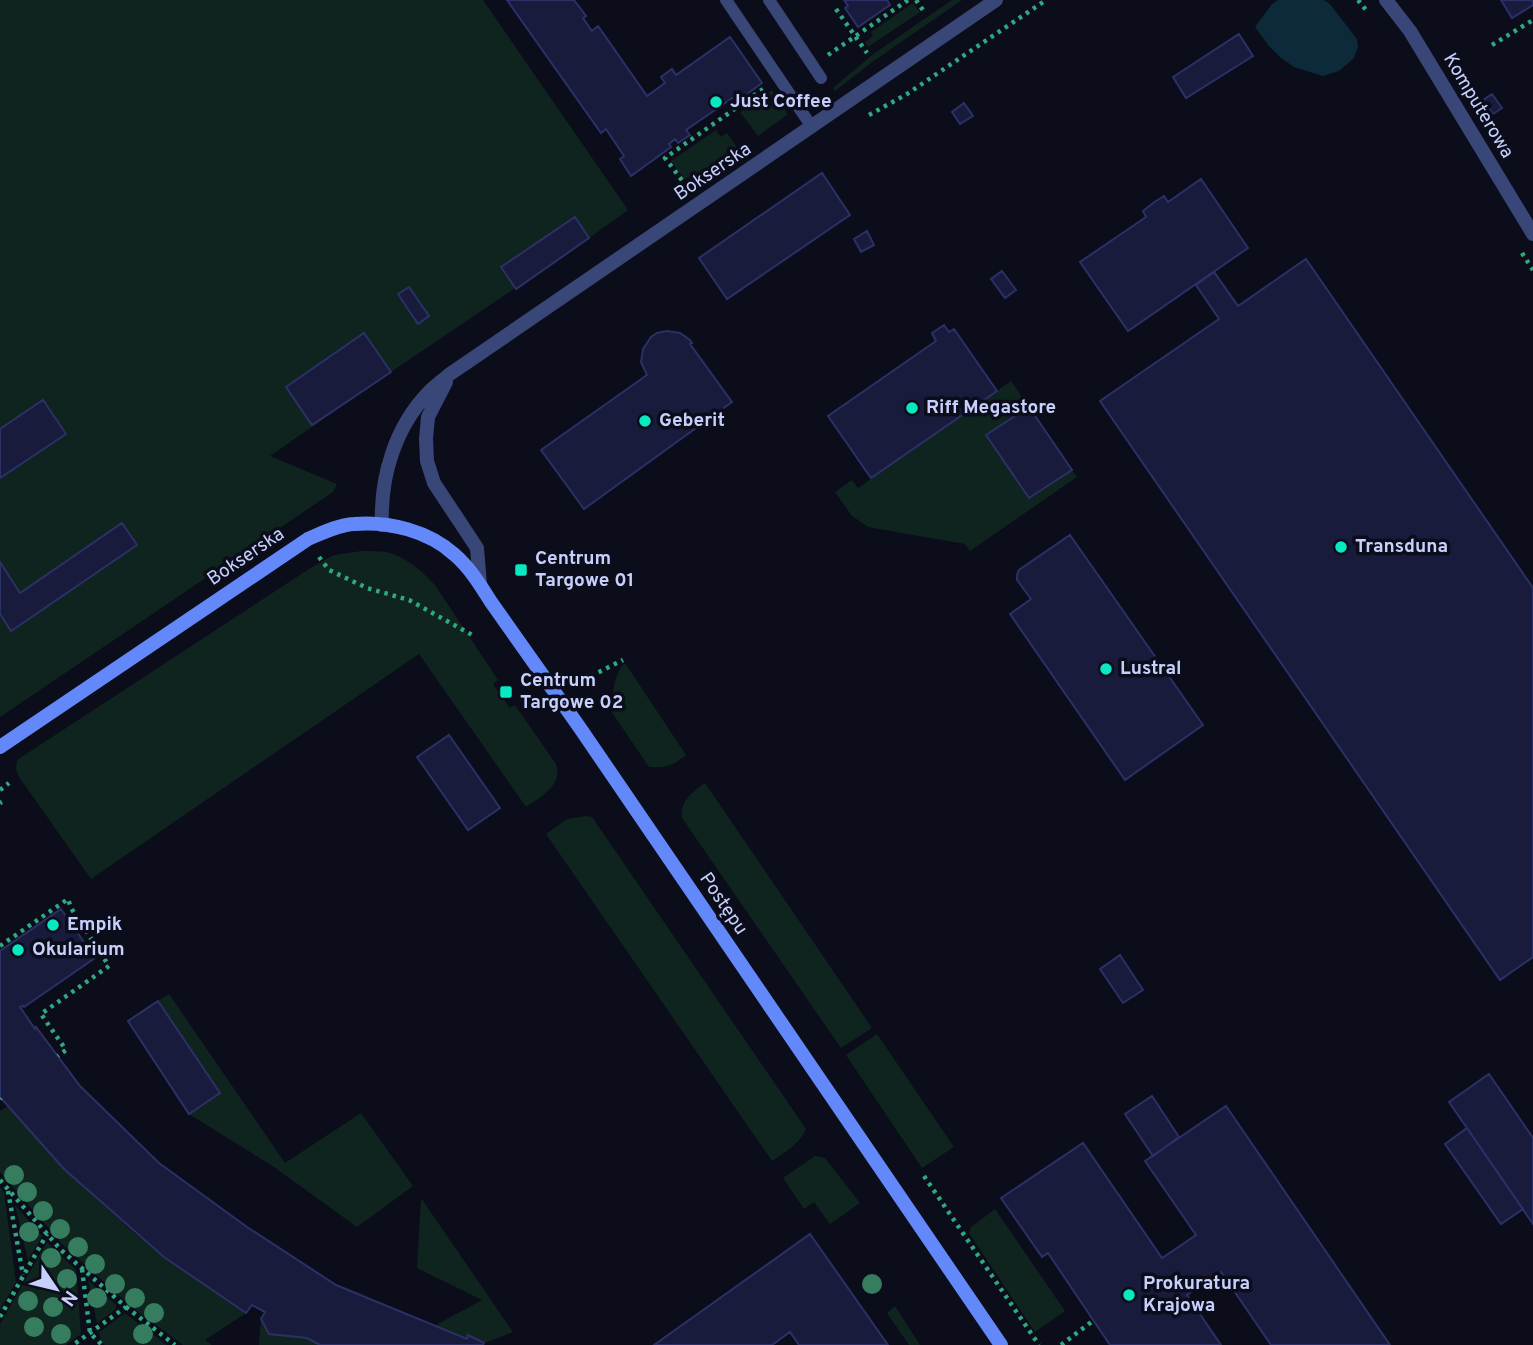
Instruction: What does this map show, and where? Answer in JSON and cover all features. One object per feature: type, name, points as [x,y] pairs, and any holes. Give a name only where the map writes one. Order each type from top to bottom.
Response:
[{"type":"street","name":"Bokserska","points":[[0,747],[308,539],[354,524],[382,525],[381,503],[385,473],[396,443],[409,417],[450,374],[996,0]]},
{"type":"street","name":"Komputerowa","points":[[1386,0],[1410,31],[1533,234]]},
{"type":"street","name":"Bokserska","points":[[450,374],[428,417],[427,461],[434,483],[477,548],[480,584]]},
{"type":"street","name":"Postępu","points":[[382,525],[410,529],[434,540],[456,555],[480,584],[1001,1345]]},
{"type":"lane","points":[[726,0],[812,127]]},
{"type":"lane","points":[[769,0],[821,78]]},
{"type":"path","points":[[827,56],[908,0]]},
{"type":"path","points":[[916,0],[925,13]]},
{"type":"path","points":[[849,102],[859,121],[907,94],[1046,0]]},
{"type":"path","points":[[836,9],[867,53]]},
{"type":"path","points":[[1492,45],[1533,20]]},
{"type":"path","points":[[687,188],[665,158],[779,78]]},
{"type":"path","points":[[319,557],[330,570],[367,588],[409,600],[474,636]]},
{"type":"path","points":[[591,676],[623,660]]},
{"type":"path","points":[[0,790],[9,783]]},
{"type":"path","points":[[0,946],[68,899],[71,908],[109,966],[41,1014],[66,1050],[58,1056]]},
{"type":"path","points":[[924,1176],[1039,1345]]},
{"type":"path","points":[[0,1180],[82,1269],[125,1307],[175,1345]]},
{"type":"path","points":[[7,1189],[23,1276]]},
{"type":"path","points":[[0,1317],[47,1234]]},
{"type":"path","points":[[82,1269],[90,1333],[102,1345]]},
{"type":"path","points":[[73,1345],[125,1307]]},
{"type":"path","points":[[1061,1345],[1094,1320]]},
{"type":"path","points":[[81,1339],[87,1345]]},
{"type":"green space","points":[[0,0],[483,0],[628,210],[270,456],[337,484],[333,492],[0,717]]},
{"type":"green space","points":[[952,0],[962,0],[835,91],[833,88],[872,55]]},
{"type":"green space","points":[[913,3],[920,12],[868,47],[865,42],[873,36],[871,32]]},
{"type":"green space","points":[[772,90],[787,115],[758,136],[740,112]]},
{"type":"green space","points":[[716,130],[721,137],[727,133],[738,149],[701,174],[684,179],[671,161]]},
{"type":"green space","points":[[1011,381],[1029,407],[1029,498],[1072,470],[1077,477],[970,551],[965,544],[868,527],[852,516],[835,492],[852,480],[858,488]]},
{"type":"green space","points":[[362,551],[386,552],[400,557],[419,569],[435,585],[498,680],[493,684],[510,708],[515,705],[556,764],[554,784],[526,807],[419,654],[91,879],[19,777],[17,760],[309,569],[334,555]]},
{"type":"green space","points":[[625,663],[686,755],[673,764],[649,767],[611,711],[616,679]]},
{"type":"green space","points":[[705,783],[872,1028],[841,1048],[682,818],[685,802]]},
{"type":"green space","points":[[592,817],[806,1129],[796,1143],[772,1161],[546,834],[567,819]]},
{"type":"green space","points":[[169,994],[285,1163],[361,1113],[413,1186],[357,1227],[274,1167],[189,1114],[220,1093],[158,1001]]},
{"type":"green space","points":[[877,1034],[954,1147],[922,1168],[846,1055]]},
{"type":"green space","points":[[8,1106],[64,1169],[132,1231],[164,1257],[246,1313],[205,1340],[212,1345],[183,1345],[133,1308],[63,1245],[0,1172],[0,1111]]},
{"type":"green space","points":[[815,1156],[825,1158],[860,1203],[830,1224],[814,1202],[804,1209],[783,1178]]},
{"type":"green space","points":[[0,1187],[4,1192],[16,1282],[0,1310]]},
{"type":"green space","points":[[421,1198],[513,1332],[484,1343],[469,1335],[467,1339],[434,1326],[482,1300],[417,1268]]},
{"type":"green space","points":[[15,1205],[42,1236],[28,1261]]},
{"type":"green space","points":[[995,1209],[1065,1311],[1035,1332],[969,1233],[971,1227]]},
{"type":"green space","points":[[47,1242],[76,1270],[81,1334],[66,1345],[0,1345],[0,1324]]},
{"type":"green space","points":[[88,1280],[116,1305],[116,1309],[97,1323]]},
{"type":"green space","points":[[895,1306],[920,1345],[909,1345],[887,1313]]},
{"type":"green space","points":[[125,1313],[167,1345],[105,1345],[101,1342],[99,1332]]},
{"type":"green space","points":[[261,1319],[269,1334],[307,1338],[320,1345],[259,1345]]},
{"type":"water","points":[[1278,0],[1324,0],[1330,4],[1357,39],[1358,47],[1354,58],[1339,71],[1323,76],[1294,67],[1281,58],[1255,27]]},
{"type":"building","points":[[507,0],[574,0],[586,16],[583,18],[592,31],[598,26],[647,96],[665,83],[661,77],[672,69],[676,75],[730,37],[762,83],[737,101],[734,97],[686,130],[690,135],[678,143],[675,139],[669,144],[671,147],[631,176],[620,159],[624,156],[606,129],[601,133]]},
{"type":"building","points":[[844,0],[887,0],[890,5],[858,27],[845,8],[848,6]]},
{"type":"building","points":[[1501,0],[1533,0],[1533,5],[1512,18]]},
{"type":"building","points":[[1239,34],[1253,56],[1186,98],[1173,77]]},
{"type":"building","points":[[1492,94],[1502,108],[1493,114],[1483,100]]},
{"type":"building","points":[[964,103],[973,116],[960,124],[952,112]]},
{"type":"building","points":[[822,173],[850,215],[727,299],[699,258]]},
{"type":"building","points":[[1201,179],[1248,248],[1128,331],[1080,262],[1146,217],[1143,211],[1153,203],[1164,196],[1168,202]]},
{"type":"building","points":[[575,217],[589,238],[516,289],[501,267]]},
{"type":"building","points":[[867,231],[874,245],[861,252],[854,239]]},
{"type":"building","points":[[1306,259],[1533,588],[1533,957],[1500,980],[1100,401],[1219,319],[1196,285],[1214,272],[1238,306]]},
{"type":"building","points":[[1002,271],[1016,290],[1005,298],[991,279]]},
{"type":"building","points":[[409,287],[429,316],[418,324],[398,294]]},
{"type":"building","points":[[944,325],[949,332],[954,329],[997,391],[871,478],[828,416],[936,341],[932,333]]},
{"type":"building","points":[[667,331],[680,333],[690,340],[690,344],[732,402],[584,509],[541,450],[647,375],[641,362],[643,349],[651,337]]},
{"type":"building","points":[[364,333],[391,372],[312,425],[286,387]]},
{"type":"building","points":[[43,400],[66,434],[0,478],[0,429]]},
{"type":"building","points":[[1029,407],[1072,470],[1029,498],[986,435]]},
{"type":"building","points":[[122,523],[137,545],[11,631],[0,614],[0,562],[20,593]]},
{"type":"building","name":"Lustral","points":[[1070,535],[1203,725],[1125,780],[1010,614],[1031,599],[1017,580],[1019,570]]},
{"type":"building","points":[[449,735],[500,808],[468,830],[417,757]]},
{"type":"building","points":[[61,909],[95,958],[24,1007],[20,1007],[80,1086],[159,1163],[247,1227],[336,1285],[467,1339],[468,1335],[484,1343],[483,1345],[320,1345],[307,1338],[269,1334],[261,1319],[265,1312],[252,1305],[246,1313],[164,1257],[64,1169],[0,1097],[0,951]]},
{"type":"building","points":[[1120,955],[1143,990],[1123,1003],[1100,969]]},
{"type":"building","points":[[158,1001],[220,1093],[189,1114],[128,1021]]},
{"type":"building","points":[[1489,1074],[1533,1138],[1533,1224],[1449,1102]]},
{"type":"building","points":[[1152,1096],[1179,1137],[1153,1156],[1125,1114]]},
{"type":"building","points":[[1226,1106],[1390,1345],[1271,1345],[1221,1272],[1187,1295],[1221,1345],[1110,1345],[1048,1253],[1042,1257],[1001,1198],[1083,1143],[1162,1258],[1196,1235],[1145,1161]]},
{"type":"building","points":[[1467,1128],[1523,1209],[1501,1224],[1445,1144]]},
{"type":"building","points":[[810,1234],[888,1345],[799,1345],[790,1332],[772,1345],[654,1345]]},
{"type":"place","name":"Just Coffee","points":[[716,102]]},
{"type":"place","name":"Riff Megastore","points":[[912,408]]},
{"type":"place","name":"Geberit","points":[[645,421]]},
{"type":"place","name":"Transduna","points":[[1341,547]]},
{"type":"place","name":"Centrum Targowe 01","points":[[521,570]]},
{"type":"place","name":"Lustral","points":[[1106,669]]},
{"type":"place","name":"Centrum Targowe 02","points":[[506,692]]},
{"type":"place","name":"Empik","points":[[53,925]]},
{"type":"place","name":"Okularium","points":[[18,950]]},
{"type":"place","name":"Prokuratura Krajowa","points":[[1129,1295]]}]
